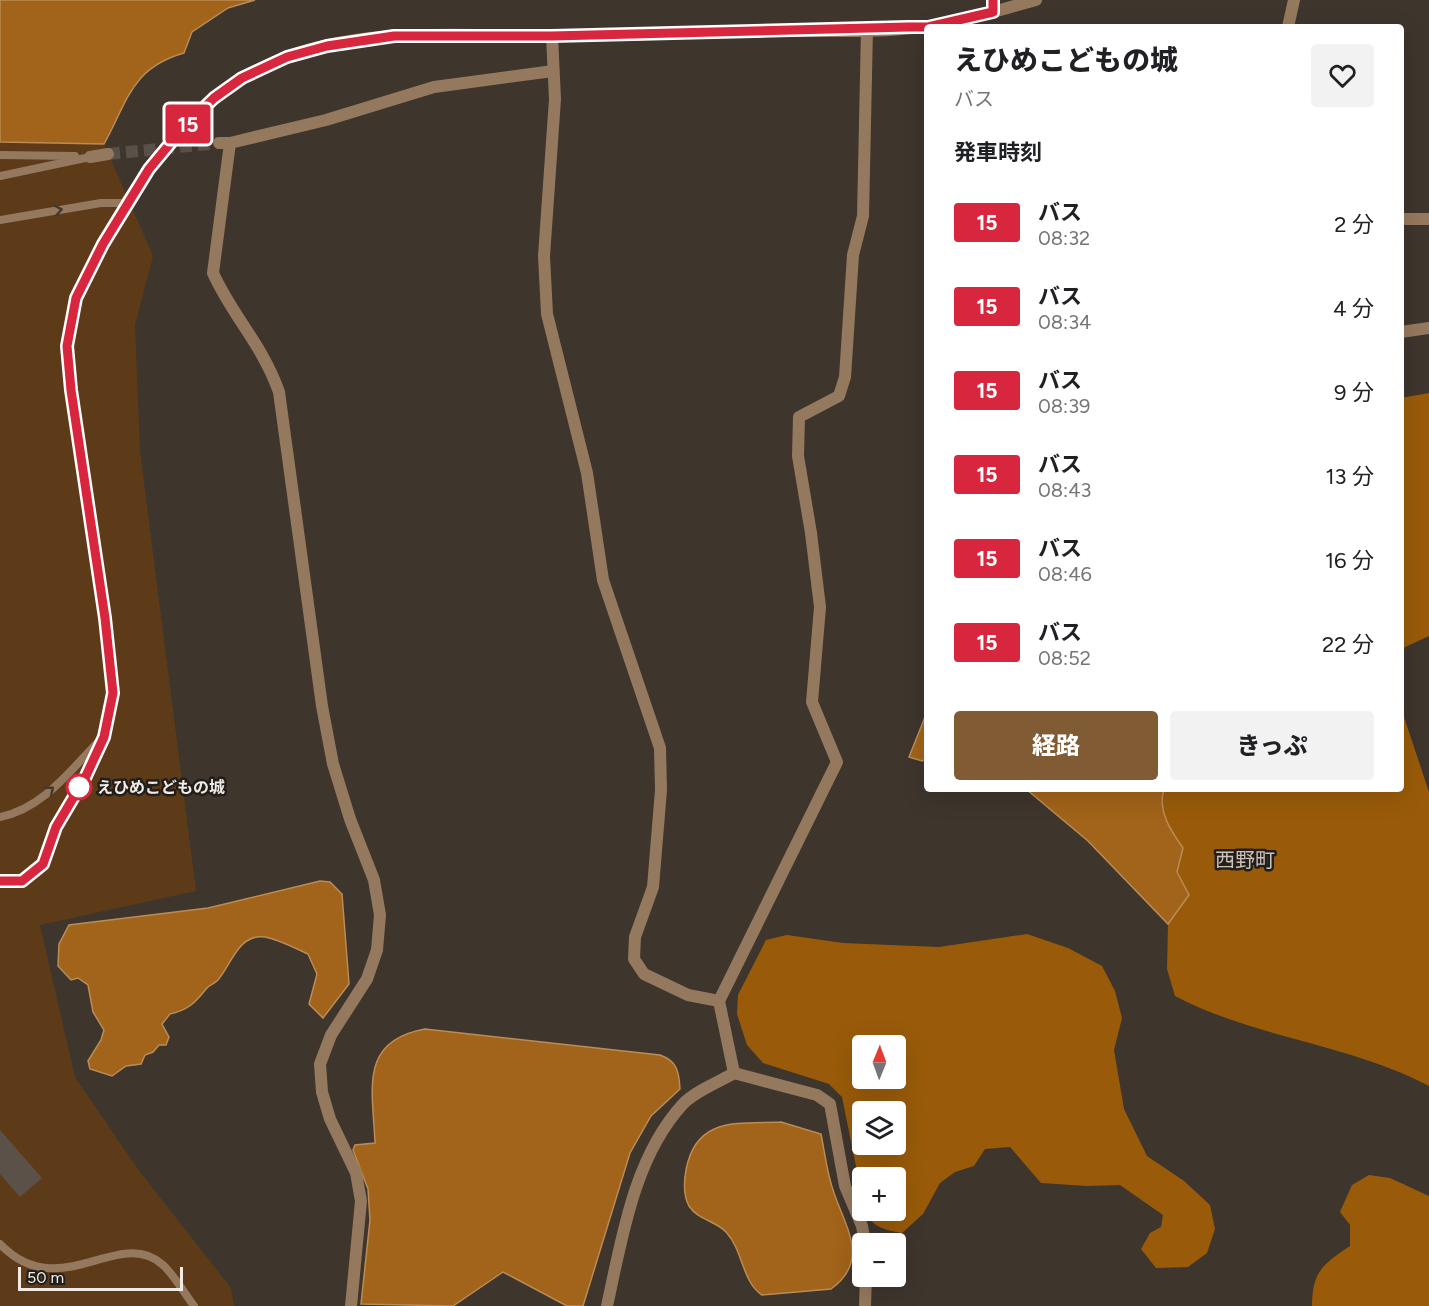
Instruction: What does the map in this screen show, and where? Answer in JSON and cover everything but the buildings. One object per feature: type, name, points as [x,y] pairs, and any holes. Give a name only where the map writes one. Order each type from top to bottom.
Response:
[{"type":"street","points":[[937,24],[993,6],[1036,0]]},
{"type":"street","points":[[1289,24],[1294,0]]},
{"type":"street","points":[[126,203],[176,136],[214,98],[242,78],[273,62],[327,46],[394,36],[552,36],[924,27]]},
{"type":"street","points":[[734,1073],[719,1001],[837,762],[812,702],[820,607],[798,446],[799,417],[839,396],[845,377],[854,255],[863,216],[867,29]]},
{"type":"street","points":[[552,36],[555,99],[544,256],[547,314],[587,473],[603,580],[660,748],[661,790],[653,887],[635,937],[634,959],[644,974],[688,995],[719,1001]]},
{"type":"street","points":[[351,1306],[361,1202],[356,1173],[330,1119],[322,1092],[320,1064],[331,1035],[367,979],[377,950],[380,915],[374,880],[350,819],[333,764],[324,717],[279,392],[269,364],[222,292],[213,273],[225,143],[326,120],[434,87],[553,71]]},
{"type":"street","points":[[90,157],[108,154]]},
{"type":"street","points":[[1404,219],[1429,219]]},
{"type":"street","points":[[1404,332],[1429,328]]},
{"type":"street","points":[[607,1306],[645,1164],[663,1129],[684,1102],[734,1073],[817,1095],[830,1104],[845,1186],[863,1233]]},
{"type":"street","points":[[865,1306],[866,1287]]},
{"type":"lane","points":[[0,155],[90,157]]},
{"type":"lane","points":[[0,176],[90,157]]},
{"type":"lane","points":[[0,220],[101,203],[126,203],[76,298],[67,346],[71,390],[105,618],[113,693],[104,737],[85,778],[56,827],[43,864],[22,881],[0,881]]},
{"type":"lane","points":[[0,817],[18,813],[53,789],[104,737]]},
{"type":"lane","points":[[0,1244],[13,1259],[33,1270],[59,1272],[121,1255],[144,1256],[162,1264],[194,1306]]},
{"type":"shaded area","points":[[0,0],[255,0],[228,8],[192,32],[184,53],[166,59],[142,77],[126,100],[104,144],[0,142]]},
{"type":"shaded area","name":"えひめこどもの城","points":[[0,142],[104,144],[153,256],[135,325],[140,451],[196,891],[40,925],[75,1077],[137,1168],[231,1288],[234,1306],[0,1306]]},
{"type":"shaded area","points":[[1429,393],[1429,636],[1404,648],[1404,397]]},
{"type":"shaded area","points":[[1404,717],[1429,792],[1429,1086],[1367,1060],[1237,1022],[1175,996],[1167,969],[1168,924],[1188,895],[1177,872],[1183,848],[1164,813],[1163,792],[1404,792]]},
{"type":"shaded area","points":[[924,720],[924,760],[909,757]]},
{"type":"shaded area","points":[[1030,792],[1163,792],[1162,805],[1166,820],[1183,848],[1177,872],[1189,895],[1168,924],[1088,841]]},
{"type":"shaded area","points":[[320,881],[330,882],[342,894],[349,984],[323,1018],[309,1004],[317,974],[308,954],[276,940],[256,937],[242,945],[222,975],[195,1002],[170,1014],[162,1024],[169,1037],[166,1045],[159,1045],[153,1052],[145,1055],[141,1064],[126,1066],[112,1076],[90,1069],[88,1061],[101,1040],[104,1030],[93,1012],[88,985],[78,978],[71,980],[58,966],[59,944],[69,925],[208,908]]},
{"type":"shaded area","points":[[1027,934],[1068,948],[1102,966],[1115,991],[1122,1018],[1114,1050],[1124,1109],[1147,1156],[1184,1181],[1210,1205],[1215,1229],[1207,1253],[1188,1267],[1156,1268],[1141,1249],[1150,1233],[1161,1227],[1163,1215],[1120,1185],[1087,1186],[1041,1183],[1010,1147],[985,1149],[974,1166],[955,1172],[940,1183],[923,1214],[902,1233],[876,1225],[872,1221],[906,1221],[906,1167],[856,1167],[854,1155],[906,1155],[906,1101],[852,1101],[852,1146],[842,1097],[829,1084],[763,1063],[747,1045],[737,1014],[738,995],[766,940],[787,935],[843,943],[939,947]]},
{"type":"shaded area","points":[[425,1029],[660,1055],[674,1064],[679,1077],[680,1089],[651,1116],[630,1153],[583,1306],[567,1306],[503,1272],[453,1306],[361,1304],[370,1220],[368,1189],[353,1150],[355,1145],[375,1143],[372,1087],[379,1057],[389,1045],[404,1035]]},
{"type":"shaded area","points":[[781,1122],[821,1134],[832,1186],[852,1244],[850,1267],[843,1278],[831,1289],[762,1295],[750,1282],[732,1239],[717,1225],[693,1211],[689,1206],[684,1188],[685,1174],[691,1153],[699,1140],[721,1126]]},
{"type":"shaded area","points":[[1369,1175],[1390,1178],[1429,1196],[1429,1306],[1312,1306],[1314,1285],[1321,1270],[1350,1246],[1350,1225],[1340,1212],[1352,1185]]},
{"type":"tunnel","points":[[108,154],[219,143]]},
{"type":"bus line","name":"15","points":[[943,24],[993,12],[993,0]]},
{"type":"bus line","name":"15","points":[[0,881],[22,881],[30,877],[43,864],[56,827],[85,778],[104,737],[113,693],[105,618],[71,390],[67,346],[76,298],[126,203],[149,169],[183,128],[214,98],[242,78],[273,62],[302,52],[358,40],[394,36],[552,36],[924,27]]},
{"type":"place","name":"えひめこどもの城","points":[[79,787]]},
{"type":"district","name":"西野町","points":[[1245,860]]}]
